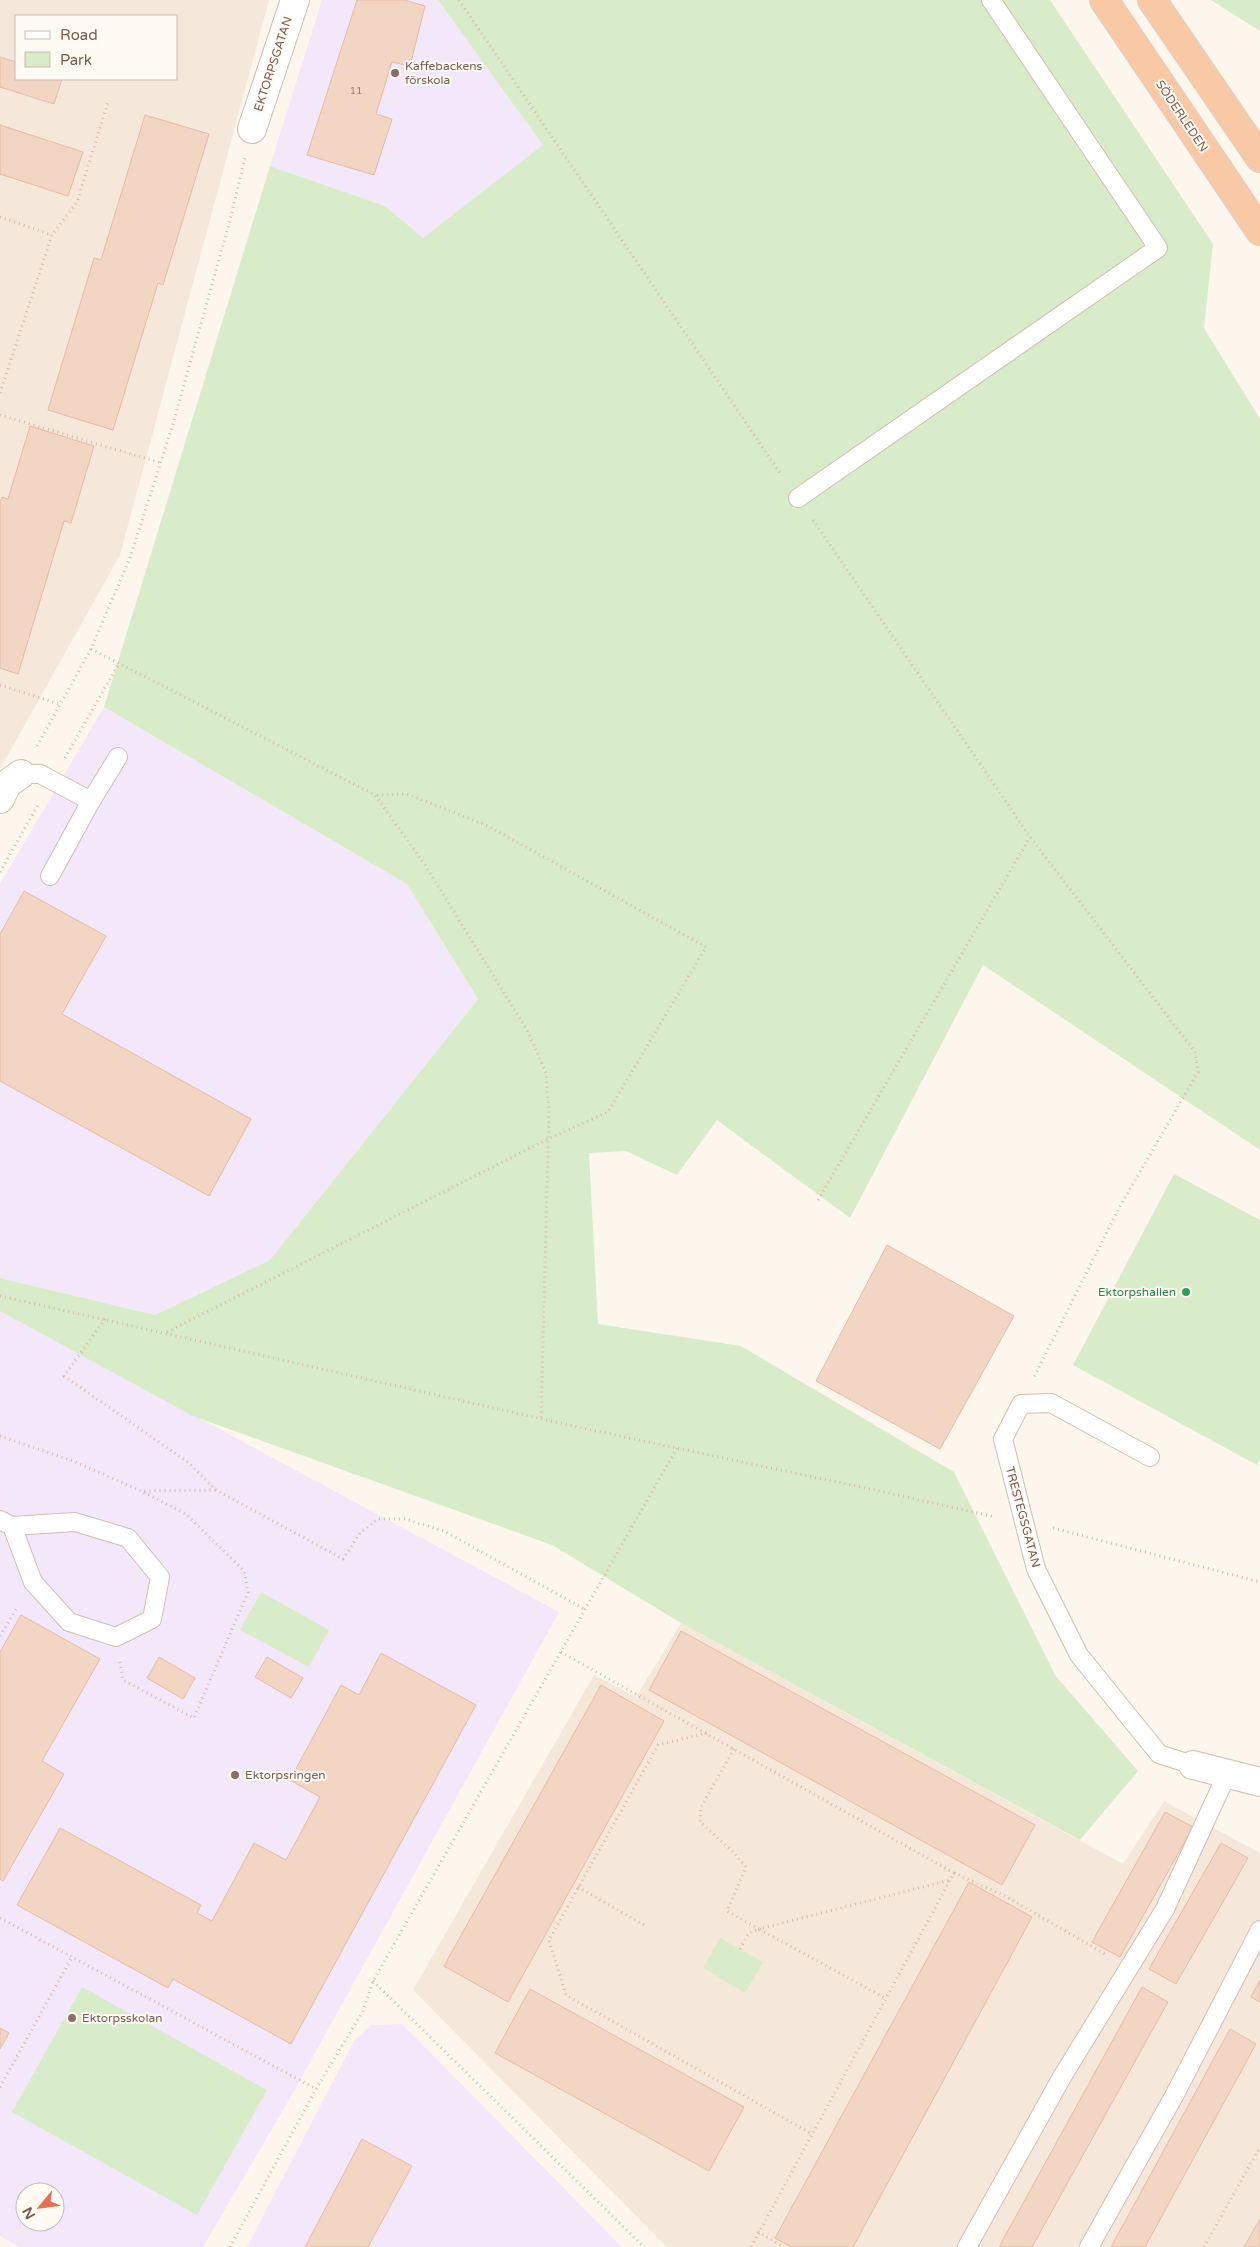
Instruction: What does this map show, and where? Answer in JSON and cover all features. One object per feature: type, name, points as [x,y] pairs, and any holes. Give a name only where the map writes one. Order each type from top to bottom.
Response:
[{"type":"highway","name":"SÖDERLEDEN","points":[[1104,0],[1260,231]]},
{"type":"highway","points":[[1152,0],[1260,158]]},
{"type":"street","name":"EKTORPSGATAN","points":[[252,129],[295,0]]},
{"type":"street","points":[[0,798],[8,784],[21,774]]},
{"type":"street","name":"TRESTEGSGATAN","points":[[1193,1765],[1260,1782]]},
{"type":"lane","points":[[798,498],[1158,248],[991,0]]},
{"type":"lane","points":[[50,876],[91,800],[118,757]]},
{"type":"lane","points":[[21,774],[40,774],[91,800]]},
{"type":"lane","points":[[1021,1404],[1051,1403],[1150,1457]]},
{"type":"lane","name":"TRESTEGSGATAN","points":[[1021,1404],[1003,1439],[1036,1569],[1079,1655],[1159,1754],[1193,1765]]},
{"type":"lane","points":[[75,1522],[128,1538],[160,1578],[152,1619],[116,1637],[70,1622],[33,1582],[6,1523],[75,1522]]},
{"type":"lane","points":[[967,2247],[1062,2077],[1165,1909],[1227,1774]]},
{"type":"lane","points":[[1089,2247],[1174,2096],[1260,1930]]},
{"type":"path","points":[[459,0],[1030,837],[1194,1052],[1198,1072],[1119,1208],[1086,1275],[1052,1337],[1021,1404]]},
{"type":"path","points":[[0,393],[52,235],[77,202],[108,102]]},
{"type":"path","points":[[21,774],[62,705],[91,650],[130,558],[161,463],[231,216],[252,129]]},
{"type":"path","points":[[0,216],[52,235]]},
{"type":"path","points":[[0,416],[161,463]]},
{"type":"path","points":[[91,650],[375,795],[425,866],[527,1030],[546,1073],[549,1112],[541,1419]]},
{"type":"path","points":[[0,685],[62,705]]},
{"type":"path","points":[[166,1333],[548,1139],[608,1112],[706,947],[488,826],[407,794],[375,795]]},
{"type":"path","points":[[818,1200],[1030,837]]},
{"type":"path","points":[[0,1296],[541,1419],[889,1493],[973,1514],[1025,1522],[1260,1582]]},
{"type":"path","points":[[105,1319],[64,1376],[189,1463],[216,1490],[343,1558],[360,1533],[378,1519],[405,1519],[444,1531],[586,1610]]},
{"type":"path","points":[[0,1436],[73,1461],[141,1491],[186,1514],[244,1571],[248,1592],[194,1718],[123,1680],[116,1637]]},
{"type":"path","points":[[230,2247],[316,2089],[363,2012],[373,1981],[677,1448]]},
{"type":"path","points":[[141,1491],[216,1490]]},
{"type":"path","points":[[0,1636],[33,1582]]},
{"type":"path","points":[[561,1652],[954,1873],[1005,1896],[1129,1968]]},
{"type":"path","points":[[707,1733],[658,1745],[549,1940],[566,1994],[812,2134]]},
{"type":"path","points":[[734,1749],[701,1807],[700,1822],[732,1850],[746,1868],[727,1910],[884,1998]]},
{"type":"path","points":[[751,2247],[884,1998],[954,1873]]},
{"type":"path","points":[[740,1949],[749,1933],[759,1929],[950,1880]]},
{"type":"path","points":[[578,1887],[644,1924]]},
{"type":"path","points":[[0,1918],[316,2089]]},
{"type":"path","points":[[0,2087],[72,1957]]},
{"type":"path","points":[[373,1981],[644,2247]]},
{"type":"path","points":[[1204,2247],[1260,2147]]},
{"type":"path","points":[[758,2232],[784,2247]]},
{"type":"shaded area","points":[[0,0],[269,0],[120,555],[0,769]]},
{"type":"shaded area","name":"Kaffebackens förskola","points":[[322,0],[438,0],[544,145],[423,239],[385,206],[270,166]]},
{"type":"shaded area","points":[[104,707],[407,884],[478,999],[270,1260],[155,1315],[0,1278],[0,884]]},
{"type":"shaded area","name":"Ektorpsringen","points":[[0,1311],[559,1612],[289,2100],[203,2247],[19,2247],[0,2236]]},
{"type":"shaded area","points":[[681,1623],[1123,1864],[1164,1801],[1260,1853],[1260,2247],[667,2247],[413,1990],[594,1675],[636,1697]]},
{"type":"shaded area","points":[[402,2024],[622,2247],[247,2247],[354,2041],[371,2025]]},
{"type":"green space","points":[[438,0],[1050,0],[1213,244],[1204,328],[1260,419],[1260,1150],[983,965],[850,1218],[717,1120],[677,1175],[626,1151],[589,1153],[598,1324],[741,1346],[954,1472],[1055,1675],[1138,1771],[1080,1840],[681,1623],[552,1545],[193,1416],[0,1311],[0,1278],[155,1315],[270,1260],[478,999],[407,884],[104,707],[270,166],[385,206],[423,238],[543,145]]},
{"type":"green space","points":[[1211,0],[1260,0],[1260,31]]},
{"type":"green space","name":"Ektorpshallen","points":[[1174,1174],[1260,1220],[1260,1460],[1257,1465],[1073,1365]]},
{"type":"green space","points":[[261,1592],[329,1630],[309,1667],[240,1630]]},
{"type":"green space","points":[[720,1938],[763,1962],[745,1993],[703,1968]]},
{"type":"green space","points":[[82,1987],[267,2090],[197,2215],[12,2112]]},
{"type":"building","name":"Kaffebackens förskola","points":[[357,0],[404,0],[425,6],[410,66],[392,62],[376,114],[392,119],[374,175],[307,155]]},
{"type":"building","points":[[0,57],[15,62],[15,80],[62,80],[54,104],[0,87]]},
{"type":"building","points":[[145,115],[209,134],[163,285],[158,283],[113,430],[48,410],[94,258],[101,260]]},
{"type":"building","points":[[0,125],[83,152],[68,196],[0,174]]},
{"type":"building","points":[[30,426],[94,446],[71,523],[64,521],[18,674],[0,668],[0,503],[2,497],[8,499]]},
{"type":"building","points":[[24,891],[106,936],[62,1014],[251,1119],[209,1196],[0,1081],[0,934]]},
{"type":"building","points":[[887,1245],[1014,1316],[940,1449],[816,1381]]},
{"type":"building","points":[[21,1615],[100,1659],[42,1761],[64,1774],[3,1881],[0,1879],[0,1652]]},
{"type":"building","points":[[681,1631],[1035,1825],[1002,1885],[649,1690]]},
{"type":"building","points":[[381,1653],[476,1705],[291,2044],[173,1979],[168,1988],[17,1905],[60,1828],[201,1905],[197,1913],[212,1921],[254,1843],[286,1860],[320,1797],[290,1780],[341,1685],[359,1695]]},
{"type":"building","points":[[159,1657],[195,1678],[183,1699],[147,1678]]},
{"type":"building","points":[[267,1657],[303,1678],[291,1698],[255,1677]]},
{"type":"building","points":[[601,1685],[664,1721],[508,2002],[444,1966]]},
{"type":"building","points":[[1165,1812],[1193,1827],[1120,1957],[1092,1942]]},
{"type":"building","points":[[1221,1843],[1248,1858],[1176,1984],[1149,1969]]},
{"type":"building","points":[[969,1882],[1032,1917],[853,2247],[791,2247],[775,2238]]},
{"type":"building","points":[[1260,1980],[1260,2002],[1251,1997]]},
{"type":"building","points":[[1142,1987],[1168,2002],[1032,2247],[999,2247]]},
{"type":"building","points":[[530,1989],[744,2107],[709,2171],[495,2053]]},
{"type":"building","points":[[0,2028],[9,2033],[0,2049]]},
{"type":"building","points":[[1230,2029],[1256,2044],[1145,2247],[1111,2247]]},
{"type":"building","points":[[362,2139],[412,2166],[368,2247],[305,2247]]},
{"type":"building","points":[[1260,2219],[1260,2247],[1244,2247]]},
{"type":"place","name":"Kaffebackens förskola","points":[[395,73]]},
{"type":"place","name":"Ektorpshallen","points":[[1186,1292]]},
{"type":"place","name":"Ektorpsringen","points":[[235,1775]]},
{"type":"place","name":"Ektorpsskolan","points":[[72,2018]]}]
